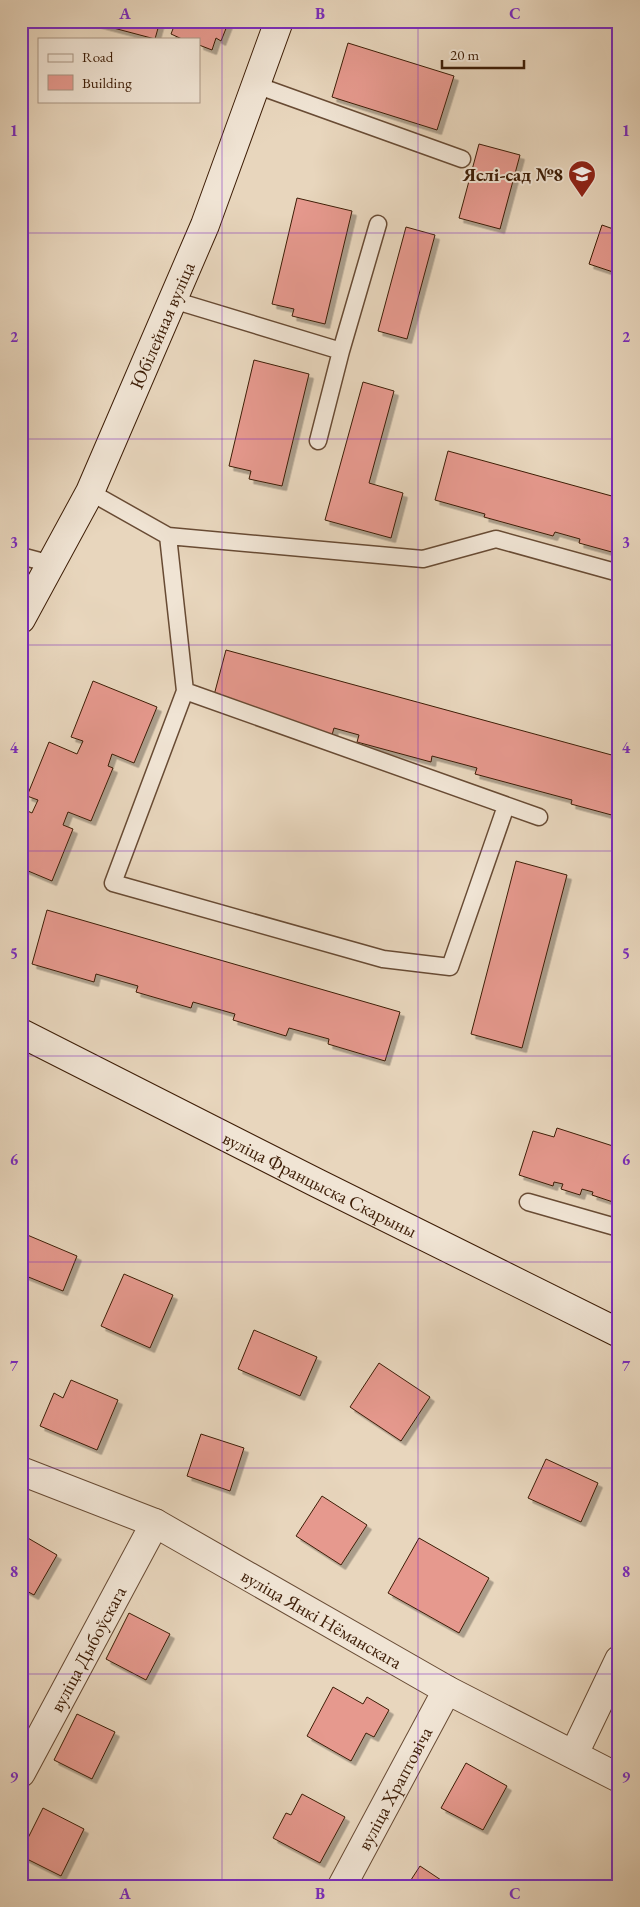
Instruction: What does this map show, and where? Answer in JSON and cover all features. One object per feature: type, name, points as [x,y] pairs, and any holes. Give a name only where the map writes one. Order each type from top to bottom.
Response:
[{"type":"street","name":"Юбілейная вуліца","points":[[21,619],[90,492],[173,300],[204,225],[279,21]]},
{"type":"street","name":"вуліца Францыска Скарыны","points":[[21,1033],[619,1333]]},
{"type":"street","name":"вуліца Янкі Нёманскага","points":[[21,1471],[155,1523],[447,1690],[619,1778]]},
{"type":"street","name":"вуліца Дыбоўскага","points":[[21,1773],[155,1523]]},
{"type":"street","points":[[574,1754],[619,1660]]},
{"type":"street","name":"вуліца Храптовіча","points":[[342,1886],[447,1690]]},
{"type":"lane","points":[[256,85],[462,159]]},
{"type":"lane","points":[[318,441],[341,350],[378,224]]},
{"type":"lane","points":[[173,300],[341,350]]},
{"type":"lane","points":[[90,492],[168,536],[422,559],[496,539],[619,573]]},
{"type":"lane","points":[[168,536],[185,691],[113,883],[383,960],[450,967],[506,806]]},
{"type":"lane","points":[[21,556],[51,564]]},
{"type":"lane","points":[[185,691],[539,817]]},
{"type":"lane","points":[[528,1202],[619,1228]]},
{"type":"building","points":[[87,21],[160,21],[155,38]]},
{"type":"building","points":[[176,21],[229,21],[221,41],[216,38],[212,50],[200,45],[200,38],[180,38],[171,34]]},
{"type":"building","points":[[348,43],[454,76],[437,130],[332,97]]},
{"type":"building","points":[[479,144],[520,155],[500,229],[459,218]]},
{"type":"building","points":[[297,198],[352,211],[325,324],[292,316],[294,309],[272,304]]},
{"type":"building","points":[[602,225],[619,231],[619,274],[589,264]]},
{"type":"building","points":[[406,227],[435,235],[407,339],[378,331]]},
{"type":"building","points":[[619,335],[619,351],[614,349]]},
{"type":"building","points":[[254,360],[309,374],[282,486],[249,479],[251,471],[229,466]]},
{"type":"building","points":[[363,382],[394,391],[369,483],[403,493],[391,538],[325,520]]},
{"type":"building","points":[[448,451],[619,498],[619,554],[579,543],[580,539],[555,532],[553,536],[484,517],[485,514],[435,500]]},
{"type":"building","points":[[226,650],[619,757],[619,817],[571,804],[572,800],[475,774],[477,768],[432,756],[431,762],[357,742],[359,735],[334,728],[332,735],[213,699]]},
{"type":"building","points":[[93,681],[157,707],[134,763],[112,754],[108,766],[113,768],[91,821],[68,812],[63,825],[73,829],[52,881],[21,868],[21,808],[32,813],[38,800],[27,796],[49,742],[77,754],[83,741],[71,737]]},
{"type":"building","points":[[516,861],[567,875],[522,1048],[471,1034]]},
{"type":"building","points":[[47,910],[400,1012],[385,1061],[328,1044],[329,1039],[289,1028],[286,1036],[233,1020],[235,1014],[193,1002],[191,1008],[136,992],[138,986],[96,974],[94,982],[32,964]]},
{"type":"building","points":[[557,1128],[616,1147],[614,1153],[619,1154],[619,1204],[592,1195],[593,1192],[582,1189],[580,1195],[561,1189],[563,1184],[554,1182],[553,1186],[519,1175],[533,1131],[554,1137]]},
{"type":"building","points":[[25,1234],[77,1256],[63,1291],[21,1274],[21,1244]]},
{"type":"building","points":[[124,1274],[173,1295],[150,1348],[101,1326]]},
{"type":"building","points":[[254,1330],[317,1357],[300,1396],[238,1369]]},
{"type":"building","points":[[379,1363],[430,1397],[401,1441],[350,1407]]},
{"type":"building","points":[[71,1380],[118,1400],[97,1450],[40,1426],[54,1393],[63,1398]]},
{"type":"building","points":[[201,1434],[244,1448],[230,1491],[187,1476]]},
{"type":"building","points":[[546,1459],[598,1483],[581,1522],[528,1498]]},
{"type":"building","points":[[322,1496],[367,1525],[341,1565],[296,1536]]},
{"type":"building","points":[[21,1534],[57,1555],[34,1595],[21,1588]]},
{"type":"building","points":[[419,1538],[489,1578],[459,1633],[388,1593]]},
{"type":"building","points":[[129,1613],[170,1634],[146,1680],[106,1659]]},
{"type":"building","points":[[333,1687],[363,1704],[367,1697],[389,1710],[374,1737],[366,1733],[351,1761],[307,1736]]},
{"type":"building","points":[[77,1714],[115,1732],[92,1779],[54,1760]]},
{"type":"building","points":[[466,1763],[507,1786],[483,1830],[441,1808]]},
{"type":"building","points":[[302,1794],[345,1817],[320,1863],[273,1838],[286,1813],[291,1815]]},
{"type":"building","points":[[43,1808],[84,1829],[61,1876],[21,1856],[21,1852]]},
{"type":"building","points":[[420,1866],[450,1886],[407,1886]]},
{"type":"building","points":[[619,1874],[619,1886],[613,1886]]},
{"type":"place","name":"Яслі-сад №8","points":[[582,198]]}]
